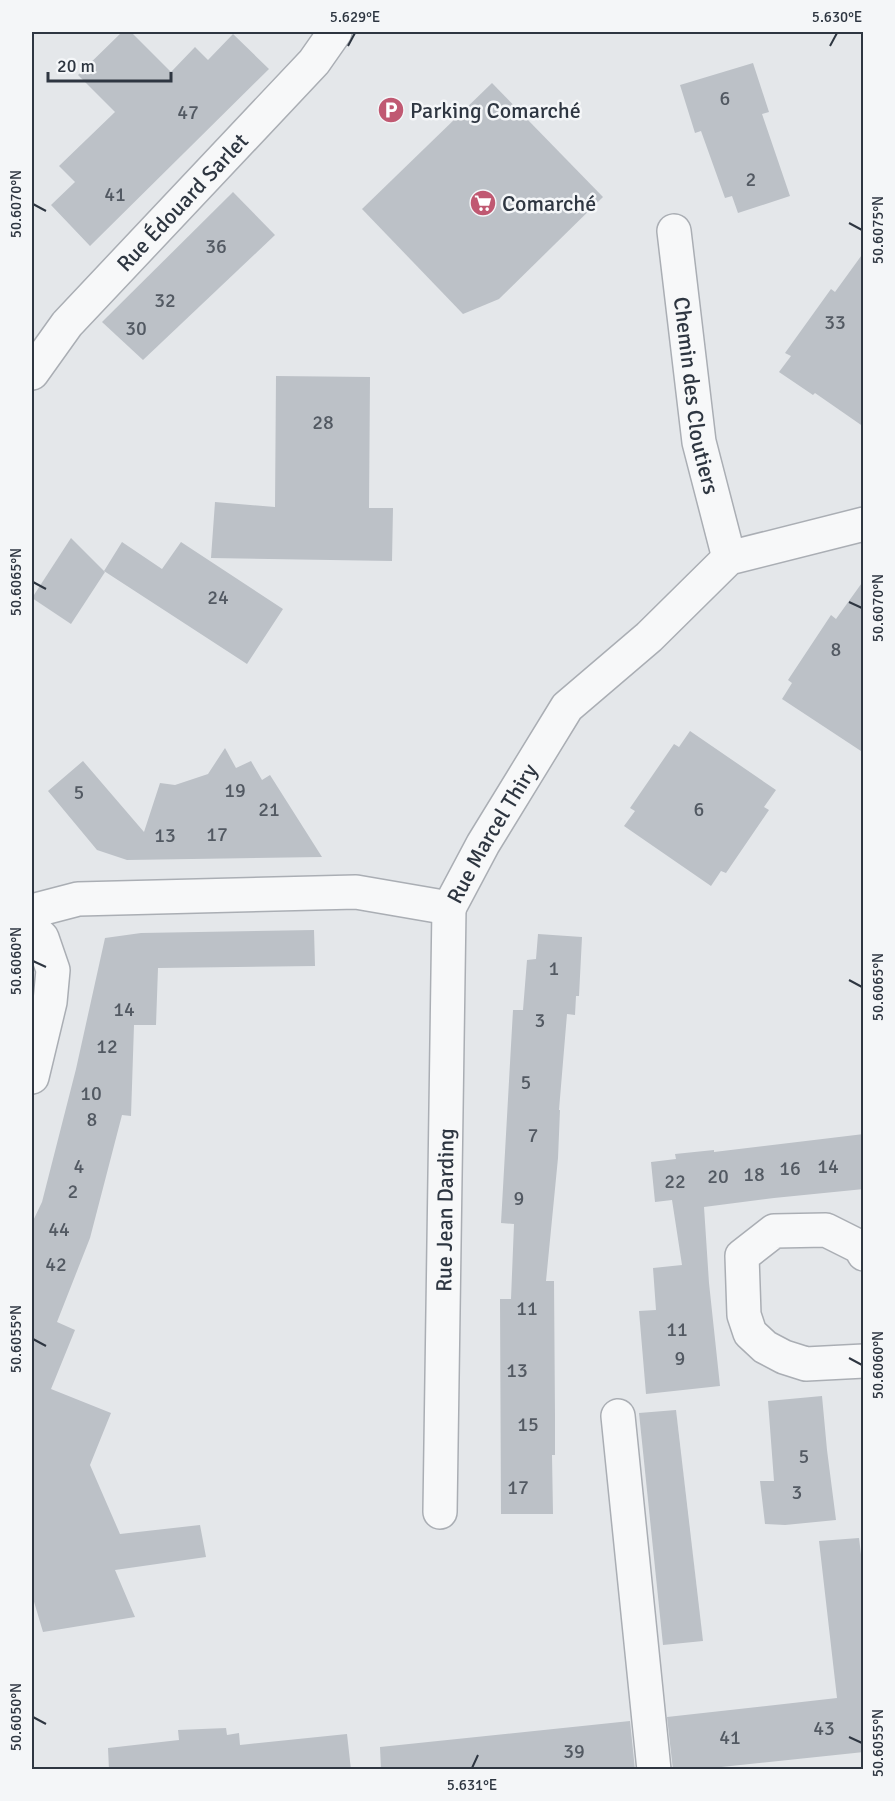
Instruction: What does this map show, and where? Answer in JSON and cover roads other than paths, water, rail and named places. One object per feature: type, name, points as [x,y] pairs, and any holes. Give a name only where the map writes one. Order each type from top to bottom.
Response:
[{"type":"street","name":"Rue Édouard Sarlet","points":[[32,373],[67,324],[314,62],[335,32]]},
{"type":"street","name":"Chemin des Cloutiers","points":[[674,231],[699,442],[729,558]]},
{"type":"street","points":[[729,558],[864,524]]},
{"type":"street","name":"Rue Marcel Thiry","points":[[32,911],[78,899],[356,892],[449,908],[483,844],[567,707],[649,637],[729,558]]},
{"type":"street","name":"Rue Jean Darding","points":[[440,1512],[449,908]]},
{"type":"street","points":[[32,928],[42,939],[53,970],[50,1002],[32,1077]]},
{"type":"street","points":[[864,1254],[860,1247],[826,1230],[774,1232],[742,1257],[744,1315],[750,1333],[765,1347],[784,1357],[806,1364],[864,1361]]},
{"type":"street","points":[[618,1416],[654,1770]]},
{"type":"place","name":"Parking Comarché","points":[[391,110]]},
{"type":"place","name":"Comarché","points":[[483,203]]}]
